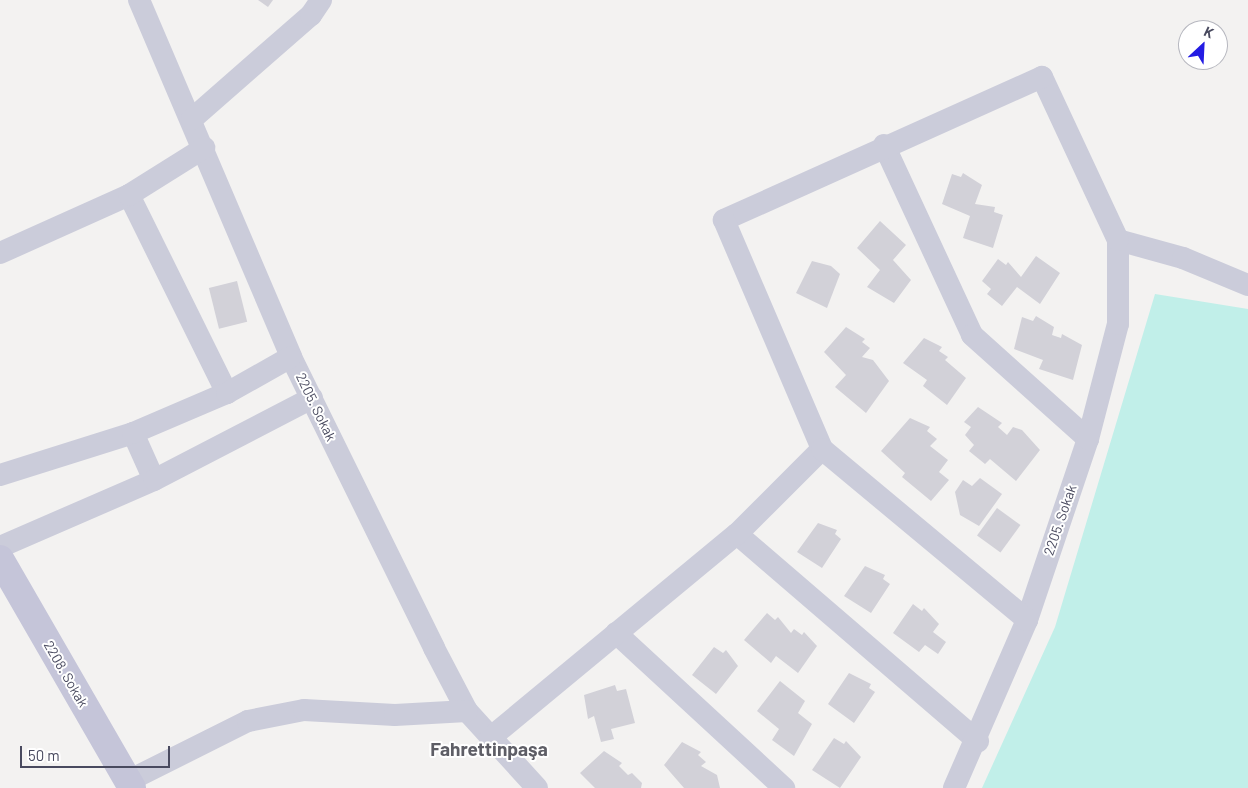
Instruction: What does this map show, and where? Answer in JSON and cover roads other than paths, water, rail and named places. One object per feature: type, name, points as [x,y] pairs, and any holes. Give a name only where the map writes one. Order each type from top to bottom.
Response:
[{"type":"street","name":"2205. Sokak","points":[[139,0],[192,119],[291,357],[467,711],[537,788]]},
{"type":"street","points":[[192,119],[311,15],[321,0]]},
{"type":"street","points":[[1027,620],[822,449],[724,220],[884,145],[1042,77],[1118,240],[1183,258],[1248,285]]},
{"type":"street","points":[[884,145],[972,335],[1088,439]]},
{"type":"street","points":[[0,253],[129,195],[204,148]]},
{"type":"street","points":[[129,195],[227,393]]},
{"type":"street","name":"2205. Sokak","points":[[954,788],[978,741],[1027,620],[1088,439],[1118,324],[1118,240]]},
{"type":"street","points":[[0,475],[133,433],[227,393],[291,357]]},
{"type":"street","points":[[0,547],[154,480],[312,398]]},
{"type":"street","points":[[133,433],[154,480]]},
{"type":"street","points":[[490,738],[737,534],[822,449]]},
{"type":"street","points":[[737,534],[978,741]]},
{"type":"street","name":"2208. Sokak","points":[[0,559],[130,784]]},
{"type":"street","points":[[616,632],[784,788]]},
{"type":"street","points":[[130,784],[248,721],[304,710],[395,715],[467,711]]},
{"type":"district","name":"Fahrettinpaşa","points":[[489,749]]}]
